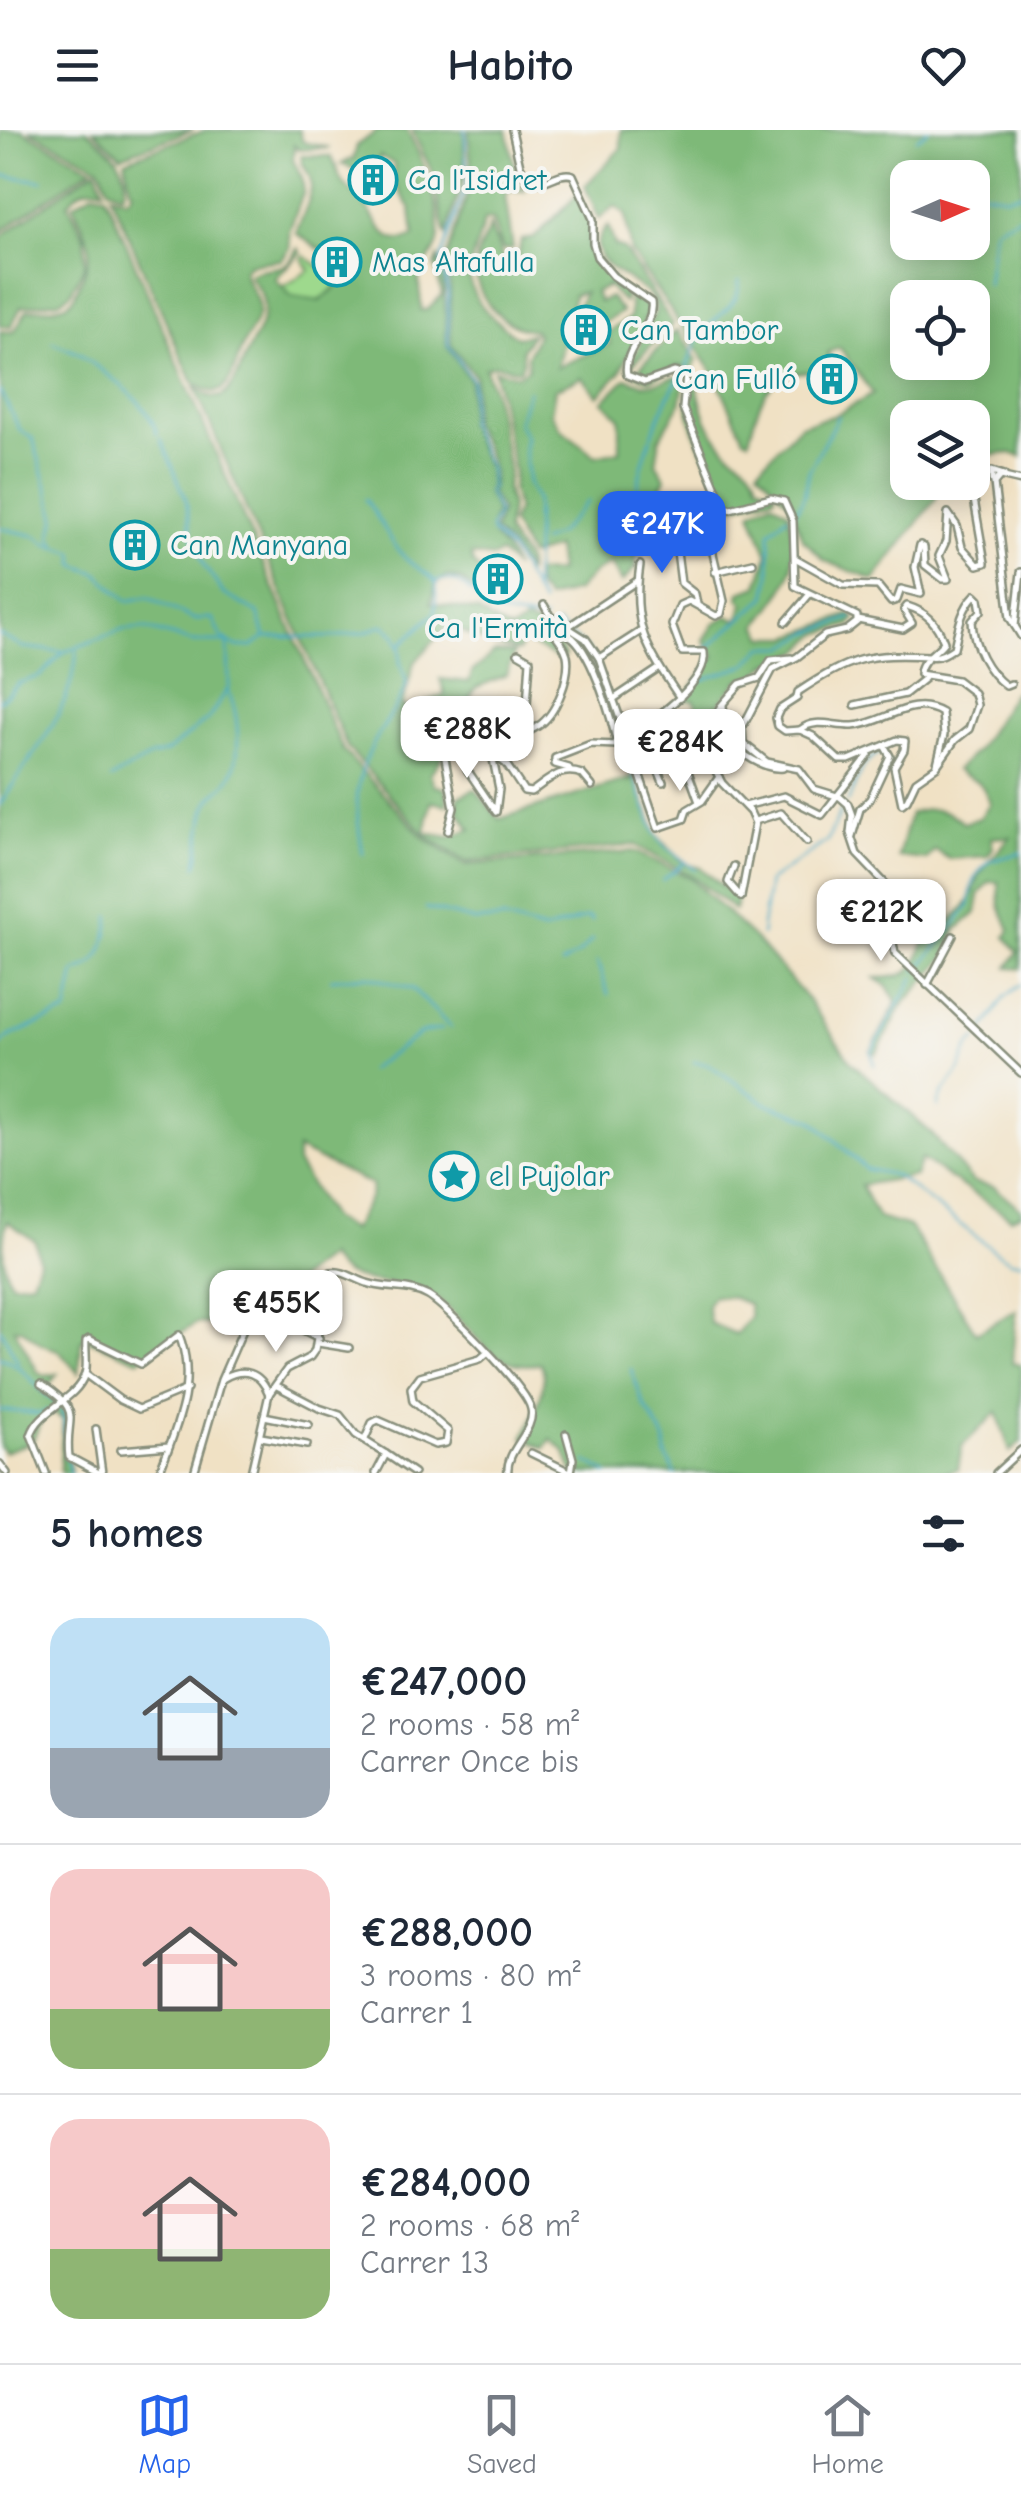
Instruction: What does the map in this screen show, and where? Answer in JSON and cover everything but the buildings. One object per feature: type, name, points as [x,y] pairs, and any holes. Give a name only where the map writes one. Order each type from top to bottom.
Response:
[{"type":"street","points":[[513,130],[520,166],[528,182],[540,184],[566,173],[575,178],[594,219],[597,257],[613,276],[651,302],[652,314],[625,367],[627,375],[645,382],[674,372],[686,374],[683,408],[723,505],[730,509],[771,498],[784,501],[792,516],[793,584],[809,595],[849,610],[858,620],[903,630],[912,623],[904,610],[907,606],[922,611],[943,638],[942,645],[920,668],[920,674],[957,680],[974,693],[977,706],[968,729],[936,767],[916,781],[902,804],[894,767],[905,741],[896,740],[870,753],[840,760],[822,741],[800,730]]},
{"type":"street","points":[[1021,481],[998,478],[1010,618],[1021,636]]},
{"type":"street","points":[[795,558],[843,585],[878,586],[891,602],[897,600],[900,590],[921,594],[915,574],[920,545],[924,547],[925,565],[948,579],[938,556],[946,541],[948,513],[957,526],[962,547],[978,565],[985,562],[976,500]]},
{"type":"street","points":[[675,536],[681,583],[696,594],[697,604]]},
{"type":"street","points":[[592,786],[582,774],[555,764],[555,758],[590,744],[617,746],[680,698],[706,654],[682,652],[672,626],[684,602],[697,604],[716,616],[721,614],[724,601],[712,549]]},
{"type":"street","points":[[715,572],[753,564]]},
{"type":"street","points":[[640,565],[635,603],[641,631],[680,698]]},
{"type":"street","points":[[1015,626],[1021,572]]},
{"type":"street","points":[[569,626],[638,580]]},
{"type":"street","points":[[786,622],[809,595]]},
{"type":"street","points":[[936,767],[944,722],[942,713],[927,706],[904,709],[855,726],[814,723],[800,730],[785,731],[776,718],[798,692],[837,666],[880,654],[930,656],[954,648],[959,622],[974,596],[979,599],[980,611],[972,621],[974,639],[992,675],[1006,686],[1011,684]]},
{"type":"street","points":[[544,605],[550,616],[586,639],[598,658],[658,828],[684,819],[687,810],[699,802],[719,777]]},
{"type":"street","points":[[551,627],[556,620]]},
{"type":"street","points":[[858,620],[849,629],[824,635],[774,669],[742,732],[743,743],[771,764],[802,771],[814,789],[836,796],[851,810],[851,837],[860,859],[898,896],[900,907],[892,934],[893,948],[903,963],[1021,1073]]},
{"type":"street","points":[[551,627],[571,636],[582,647],[614,728],[617,746]]},
{"type":"street","points":[[493,750],[538,726],[556,704],[567,656],[551,627]]},
{"type":"street","points":[[598,658],[641,631]]},
{"type":"street","points":[[456,742],[468,771],[496,812],[499,790],[493,750],[528,701],[530,660],[518,653]]},
{"type":"street","points":[[734,866],[728,882],[742,896],[755,821],[719,777],[704,748],[716,712],[740,684],[759,678],[772,660],[794,659]]},
{"type":"street","points":[[615,698],[660,668]]},
{"type":"street","points":[[854,705],[905,694],[926,677]]},
{"type":"street","points":[[722,703],[727,732],[734,744],[762,765],[778,769],[791,766]]},
{"type":"street","points":[[665,709],[699,802]]},
{"type":"street","points":[[448,831],[454,808],[445,758],[456,742],[478,724]]},
{"type":"street","points":[[640,728],[663,782]]},
{"type":"street","points":[[851,837],[860,809],[870,799],[890,756],[885,747]]},
{"type":"street","points":[[493,750],[521,788],[530,792],[545,779],[570,771]]},
{"type":"street","points":[[745,806],[784,796],[822,815],[870,753]]},
{"type":"street","points":[[755,821],[781,813],[806,842]]},
{"type":"street","points":[[927,985],[953,936]]},
{"type":"street","points":[[268,1394],[286,1369],[310,1356],[318,1340],[326,1281],[335,1270],[373,1286],[411,1289],[430,1297],[501,1361],[532,1410],[507,1462],[508,1473]]},
{"type":"street","points":[[282,1318],[318,1340],[349,1348]]},
{"type":"street","points":[[194,1473],[221,1380],[242,1332]]},
{"type":"street","points":[[46,1473],[29,1434],[36,1422],[64,1402],[85,1374],[86,1341],[89,1339],[140,1364],[178,1336],[185,1351],[187,1389],[159,1473]]},
{"type":"street","points":[[364,1439],[372,1423],[378,1420],[435,1445],[446,1443],[448,1430],[413,1400],[410,1388],[420,1376],[480,1358],[487,1352]]},
{"type":"street","points":[[221,1380],[245,1372],[264,1383],[268,1394],[251,1473]]},
{"type":"street","points":[[85,1374],[138,1409],[187,1389]]},
{"type":"street","points":[[41,1384],[64,1402],[72,1417],[69,1457],[100,1473]]},
{"type":"street","points":[[277,1386],[340,1415],[349,1428],[414,1473]]},
{"type":"street","points":[[264,1416],[309,1425]]},
{"type":"street","points":[[96,1429],[100,1473]]},
{"type":"street","points":[[531,1453],[570,1473],[572,1459],[566,1434]]},
{"type":"street","points":[[260,1437],[307,1445]]},
{"type":"street","points":[[121,1450],[169,1446]]},
{"type":"street","points":[[996,1473],[1021,1450]]},
{"type":"street","points":[[376,1473],[386,1454]]},
{"type":"street","points":[[0,1464],[7,1473]]},
{"type":"green space","points":[[0,130],[22,130],[92,168],[0,232]]},
{"type":"green space","points":[[29,130],[87,130],[121,165],[123,194],[109,188],[99,167]]},
{"type":"green space","points":[[93,130],[193,130],[121,156]]},
{"type":"green space","points":[[206,130],[299,130],[303,142],[330,148],[299,150],[294,145],[293,160],[304,191],[289,232],[290,248],[281,260],[250,264],[244,270],[259,312],[231,378],[213,392],[192,381],[110,194],[127,199],[133,191],[125,160]]},
{"type":"green space","points":[[379,130],[407,130],[429,182],[439,236],[419,279],[421,310],[427,310],[442,295],[435,266],[438,258],[444,280],[447,346],[470,380],[468,424],[488,469],[487,492],[496,512],[492,531],[513,566],[500,553],[492,558],[471,555],[473,564],[489,578],[478,593],[461,580],[447,576],[436,584],[431,603],[477,611],[510,631],[525,621],[549,630],[565,656],[557,658],[523,641],[519,651],[493,645],[448,625],[414,663],[402,706],[410,710],[445,694],[440,679],[469,682],[472,672],[495,652],[514,653],[506,675],[475,688],[448,746],[430,773],[434,785],[446,789],[448,805],[431,802],[425,833],[449,837],[471,829],[458,811],[458,797],[475,789],[499,819],[635,777],[657,836],[685,864],[701,868],[737,899],[735,910],[690,875],[635,845],[466,862],[425,835],[347,747],[194,386],[214,397],[222,395],[238,374],[264,310],[249,274],[288,263],[298,248],[301,253],[275,278],[291,296],[320,301],[349,275],[353,258],[339,247],[319,249],[296,233],[311,192],[301,156],[331,156],[342,181],[383,231],[396,240],[414,236],[411,209],[394,182],[394,164],[380,156],[376,168],[364,173],[341,164],[354,158],[357,145]]},
{"type":"green space","points":[[412,130],[464,130],[465,172],[446,236],[432,172]]},
{"type":"green space","points":[[468,130],[507,130],[517,178],[525,191],[511,190],[505,195],[513,249],[503,250],[492,219],[484,220],[469,272],[474,294],[489,314],[517,337],[532,334],[522,349],[520,370],[494,365],[485,368],[509,472],[506,489],[511,507],[506,532],[526,560],[528,574],[510,546],[494,531],[501,511],[491,493],[489,457],[472,424],[475,376],[451,346],[450,286],[445,264],[472,179]]},
{"type":"green space","points":[[621,130],[1021,130],[1021,457],[1011,453],[990,455],[990,400],[890,400],[890,500],[935,500],[874,580],[825,561],[803,539],[789,503],[758,469],[800,425],[833,416],[873,394],[840,348],[828,352],[830,361],[816,372],[787,376],[768,389],[749,440],[744,438],[716,377],[631,252],[625,214],[615,206],[599,219],[585,186],[621,148]]},
{"type":"green space","points":[[96,169],[104,189],[83,190],[68,204],[85,237],[85,265],[70,294],[59,301],[21,307],[11,327],[0,326],[0,237]]},
{"type":"green space","points":[[93,192],[105,194],[343,750],[423,837],[465,865],[634,851],[689,877],[759,943],[809,1001],[851,1062],[930,1132],[973,1182],[994,1187],[1021,1209],[1021,1214],[1011,1218],[921,1159],[915,1176],[861,1185],[878,1218],[910,1227],[976,1333],[1016,1310],[1012,1363],[1021,1365],[1021,1442],[1010,1452],[997,1412],[962,1446],[958,1469],[941,1473],[574,1473],[564,1451],[551,1439],[545,1448],[523,1438],[542,1391],[541,1363],[523,1365],[508,1361],[481,1343],[433,1296],[407,1286],[349,1275],[328,1257],[299,1279],[284,1297],[271,1334],[246,1321],[227,1325],[197,1323],[138,1360],[85,1338],[81,1342],[79,1374],[58,1350],[14,1328],[38,1372],[45,1376],[57,1374],[45,1391],[67,1414],[65,1442],[71,1473],[62,1473],[60,1469],[63,1420],[55,1413],[41,1421],[32,1442],[4,1452],[0,1446],[0,331],[14,332],[27,310],[62,306],[74,296],[85,272],[89,244],[73,205]],"holes":[[[297,1149],[372,1185],[370,1197],[352,1230],[332,1219],[297,1163]],[[7,1221],[35,1241],[39,1261],[32,1281],[12,1283],[8,1277]],[[713,1296],[731,1297],[748,1304],[750,1317],[736,1334],[710,1323],[707,1305]]]},
{"type":"green space","points":[[578,194],[591,225],[591,254],[626,293],[624,303],[608,286],[595,292],[599,302],[610,297],[622,312],[600,325],[577,309],[584,292],[574,295],[557,367],[610,344],[607,333],[630,317],[630,291],[648,307],[648,313],[620,372],[598,396],[582,377],[555,389],[551,413],[561,429],[595,456],[620,451],[620,418],[603,401],[626,378],[647,384],[685,378],[680,404],[660,438],[656,463],[666,479],[644,522],[636,567],[622,582],[611,563],[592,574],[577,591],[547,599],[537,588],[535,573],[559,572],[556,548],[529,556],[511,523],[517,510],[512,489],[514,471],[494,370],[519,375],[528,368],[527,356],[537,335],[534,330],[509,322],[489,304],[481,293],[476,267],[490,225],[503,259],[512,263],[518,257],[521,240],[534,238]]},
{"type":"green space","points":[[608,226],[615,246],[624,249],[673,324],[627,370],[656,311],[650,296],[602,258],[599,238]]},
{"type":"green space","points":[[304,256],[326,271],[349,275],[320,301],[291,296],[283,287],[310,270],[302,259]]},
{"type":"green space","points":[[677,330],[697,360],[692,370],[679,366],[650,380],[633,374]]},
{"type":"green space","points":[[695,373],[712,430],[726,448],[749,466],[758,483],[774,491],[775,496],[731,507],[726,504],[691,422],[689,389]]},
{"type":"green space","points":[[772,501],[788,511],[793,561],[786,584],[758,625],[765,637],[790,637],[851,614],[855,619],[850,625],[818,634],[799,652],[739,680],[717,706],[698,712],[694,700],[682,700],[715,656],[704,640],[715,623],[727,616],[738,620],[744,604],[740,592],[758,586],[768,555],[751,512]]},
{"type":"green space","points":[[1014,692],[1021,696],[1021,969],[1008,968],[1018,952],[1006,937],[1010,930],[1000,906],[999,882],[989,882],[979,895],[977,912],[956,930],[945,958],[902,1006],[876,1054],[871,1051],[897,1002],[886,985],[875,978],[902,975],[913,967],[924,942],[934,941],[967,904],[980,874],[1010,837],[991,838],[993,848],[987,856],[949,859],[935,850],[926,860],[898,857],[910,814],[939,810],[964,823],[980,818],[990,803],[986,794],[980,784],[956,770],[977,750]]},
{"type":"waterway","points":[[465,130],[467,183],[442,256],[448,292],[448,345],[472,380],[469,424],[489,468],[488,492],[498,513],[492,533],[511,551],[542,604]]},
{"type":"waterway","points":[[916,139],[928,130]]},
{"type":"waterway","points":[[0,175],[43,181]]},
{"type":"waterway","points":[[990,193],[1021,193]]},
{"type":"waterway","points":[[988,280],[994,229],[1021,215]]},
{"type":"waterway","points":[[687,367],[701,335],[736,298],[739,281]]},
{"type":"waterway","points":[[53,342],[79,354],[126,389],[145,410],[157,434]]},
{"type":"waterway","points":[[641,558],[635,540],[636,492],[659,417],[679,378]]},
{"type":"waterway","points":[[0,391],[20,430],[33,439],[56,517],[51,537],[57,547]]},
{"type":"waterway","points":[[528,391],[518,423],[526,437],[528,484],[536,500],[534,592]]},
{"type":"waterway","points":[[795,513],[804,496],[809,471],[838,416]]},
{"type":"waterway","points":[[161,439],[186,499],[192,536],[204,566],[224,594],[258,613],[265,637],[334,637],[383,625],[395,635],[399,647]]},
{"type":"waterway","points":[[365,499],[400,552],[436,583]]},
{"type":"waterway","points":[[542,542],[558,534],[588,501]]},
{"type":"waterway","points":[[706,649],[766,597],[770,532],[787,516]]},
{"type":"waterway","points":[[0,528],[36,536],[74,553],[75,565],[97,573],[127,601],[148,597],[194,619],[212,618],[228,642],[229,687],[209,718],[167,752],[111,779]]},
{"type":"waterway","points":[[363,854],[357,808],[359,782],[368,754],[407,684],[400,662],[400,645],[435,613],[437,581],[455,581],[503,614],[544,619]]},
{"type":"waterway","points":[[696,682],[746,665],[763,647],[785,647],[809,633],[851,618]]},
{"type":"waterway","points":[[557,624],[588,650],[655,833],[696,870]]},
{"type":"waterway","points":[[0,635],[22,647],[64,652],[122,630],[143,628],[193,642],[228,642],[235,646],[252,647],[265,637]]},
{"type":"waterway","points":[[0,805],[59,713],[74,672],[77,649]]},
{"type":"waterway","points":[[0,701],[19,683],[40,676],[64,652]]},
{"type":"waterway","points":[[197,866],[206,807],[227,782],[235,763],[237,724],[228,692]]},
{"type":"waterway","points":[[848,801],[864,767],[882,751]]},
{"type":"waterway","points":[[762,926],[769,881],[827,841],[844,805]]},
{"type":"waterway","points":[[917,971],[969,906],[978,873],[990,861],[1021,853]]},
{"type":"waterway","points":[[663,880],[684,863]]},
{"type":"waterway","points":[[426,908],[475,921],[503,919],[544,931],[588,917],[592,921]]},
{"type":"waterway","points":[[0,1045],[10,1036],[67,1012],[75,972],[98,958],[110,916]]},
{"type":"waterway","points":[[762,935],[763,929]]},
{"type":"waterway","points":[[562,964],[592,940]]},
{"type":"waterway","points":[[597,962],[608,994]]},
{"type":"waterway","points":[[331,979],[367,976],[413,989],[451,1028]]},
{"type":"waterway","points":[[874,1065],[871,1052],[914,978]]},
{"type":"waterway","points":[[982,1032],[1005,997],[1021,985]]},
{"type":"waterway","points":[[369,1070],[421,1033],[442,1029]]},
{"type":"waterway","points":[[938,1106],[977,1038]]},
{"type":"waterway","points":[[694,1062],[708,1064],[767,1104],[813,1120],[866,1169],[895,1175],[999,1254],[1021,1262]]},
{"type":"waterway","points":[[0,1328],[18,1362]]},
{"type":"waterway","points":[[0,1358],[21,1370],[55,1402]]},
{"type":"waterway","points":[[631,1369],[643,1403],[665,1439],[666,1456],[675,1473]]},
{"type":"waterway","points":[[61,1408],[70,1473]]},
{"type":"waterway","points":[[0,1410],[41,1414],[47,1410]]},
{"type":"waterway","points":[[587,1462],[607,1473]]},
{"type":"place","name":"Ca l'Isidret","points":[[373,180]]},
{"type":"place","name":"Mas Altafulla","points":[[337,262]]},
{"type":"place","name":"Can Tambor","points":[[586,330]]},
{"type":"place","name":"Can Fulló","points":[[832,379]]},
{"type":"place","name":"Can Manyana","points":[[135,545]]},
{"type":"place","name":"Ca l'Ermità","points":[[498,579]]},
{"type":"place","name":"el Pujolar","points":[[454,1176]]}]
